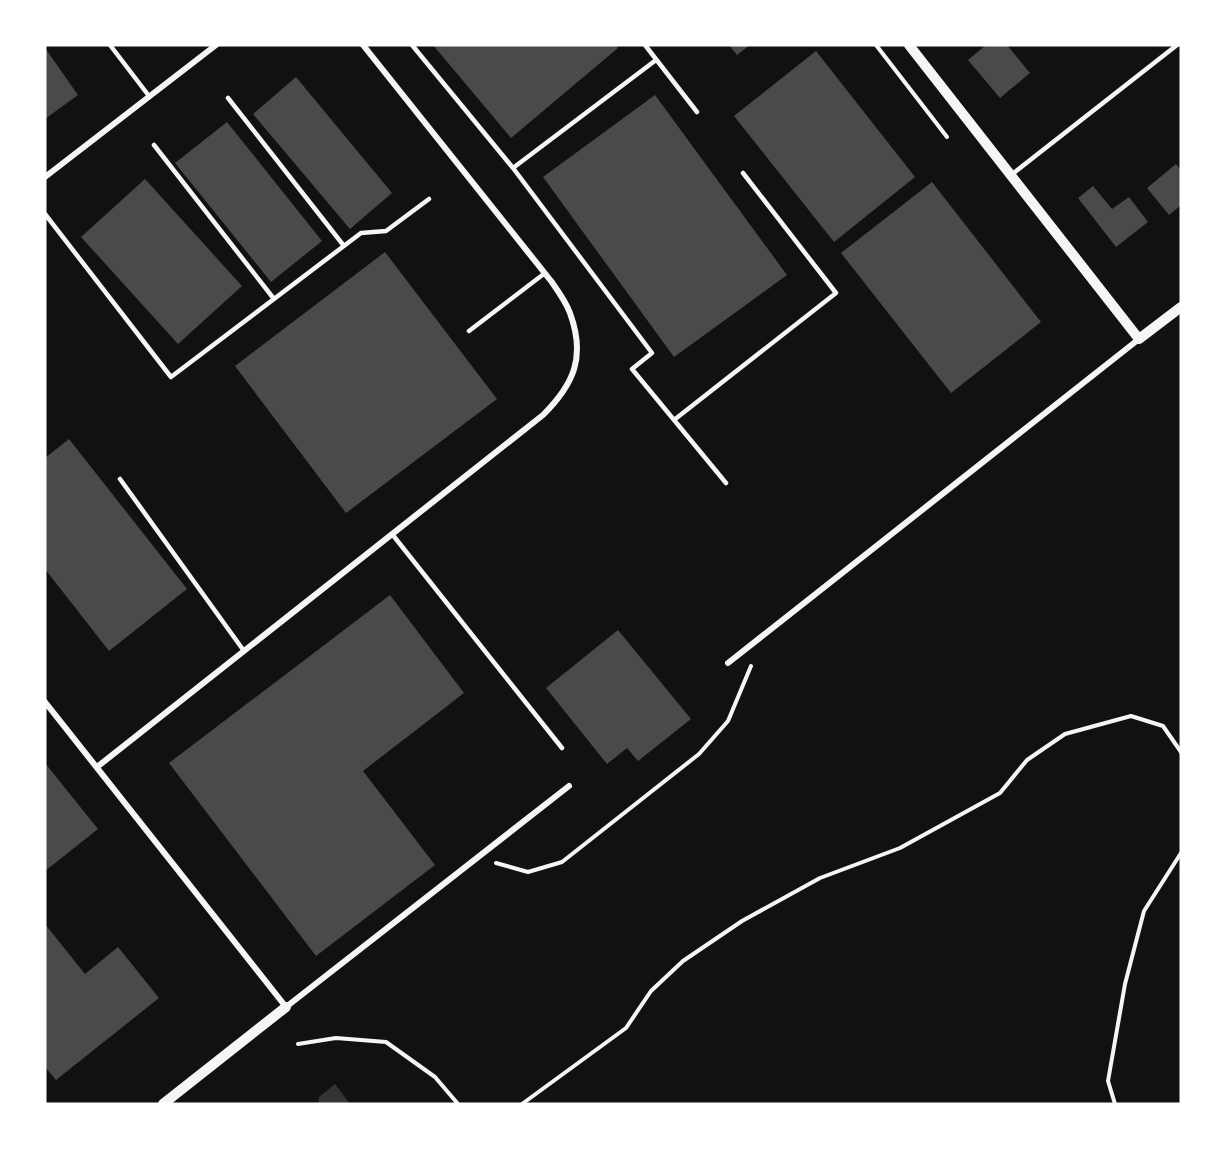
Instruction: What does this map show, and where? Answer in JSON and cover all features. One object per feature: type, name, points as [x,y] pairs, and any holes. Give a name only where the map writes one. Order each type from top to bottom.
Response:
[{"type":"street","points":[[45,177],[216,45]]},
{"type":"street","points":[[97,767],[543,415],[560,398],[574,373],[577,351],[570,311],[545,273],[363,45]]},
{"type":"street","points":[[909,45],[1139,339]]},
{"type":"street","points":[[728,663],[1181,306]]},
{"type":"street","points":[[45,702],[286,1007]]},
{"type":"street","points":[[163,1104],[569,786]]},
{"type":"lane","points":[[110,45],[149,96]]},
{"type":"lane","points":[[412,45],[513,168],[652,353],[632,369],[726,483]]},
{"type":"lane","points":[[645,45],[697,112]]},
{"type":"lane","points":[[1011,175],[1177,45]]},
{"type":"lane","points":[[513,168],[656,60]]},
{"type":"lane","points":[[228,98],[344,246]]},
{"type":"lane","points":[[154,146],[274,298]]},
{"type":"lane","points":[[674,420],[836,293],[743,173]]},
{"type":"lane","points":[[45,214],[171,376],[361,233],[386,231],[429,199]]},
{"type":"lane","points":[[469,331],[545,273]]},
{"type":"lane","points":[[120,479],[244,651]]},
{"type":"lane","points":[[392,534],[562,748]]},
{"type":"path","points":[[876,45],[947,137]]},
{"type":"path","points":[[478,857],[528,872],[562,862],[699,754],[728,721],[764,635]]},
{"type":"path","points":[[522,1104],[626,1028],[651,991],[693,954],[742,921],[820,878],[900,848],[1000,793],[1027,760],[1065,734],[1131,716],[1163,726],[1181,752]]},
{"type":"path","points":[[1115,1104],[1108,1081],[1131,963],[1144,911],[1181,853]]},
{"type":"path","points":[[298,1044],[336,1038],[386,1042],[435,1077],[458,1104]]},
{"type":"shaded area","points":[[335,1084],[350,1104],[318,1104],[319,1097]]},
{"type":"building","points":[[433,45],[616,45],[618,48],[511,138]]},
{"type":"building","points":[[729,45],[750,45],[737,55]]},
{"type":"building","points":[[986,45],[1007,45],[1030,73],[1000,98],[968,60]]},
{"type":"building","points":[[45,48],[78,95],[45,119]]},
{"type":"building","points":[[816,51],[915,177],[834,242],[734,116]]},
{"type":"building","points":[[296,77],[392,193],[350,229],[253,114]]},
{"type":"building","points":[[655,95],[787,275],[674,357],[543,177]]},
{"type":"building","points":[[227,122],[322,241],[271,282],[175,163]]},
{"type":"building","points":[[1176,164],[1181,170],[1181,205],[1169,215],[1147,188]]},
{"type":"building","points":[[145,179],[242,286],[178,344],[81,237]]},
{"type":"building","points":[[932,182],[1041,322],[951,393],[841,253]]},
{"type":"building","points":[[1093,186],[1112,209],[1129,197],[1148,222],[1116,247],[1078,198]]},
{"type":"building","points":[[385,252],[497,399],[346,513],[235,366]]},
{"type":"building","points":[[69,439],[187,589],[109,651],[45,569],[45,458]]},
{"type":"building","points":[[390,595],[464,693],[363,771],[435,865],[316,956],[169,763]]},
{"type":"building","points":[[618,630],[691,719],[638,761],[627,748],[607,764],[546,688]]},
{"type":"building","points":[[45,763],[98,829],[45,871]]},
{"type":"building","points":[[45,924],[85,974],[118,947],[159,998],[56,1080],[45,1067]]}]
